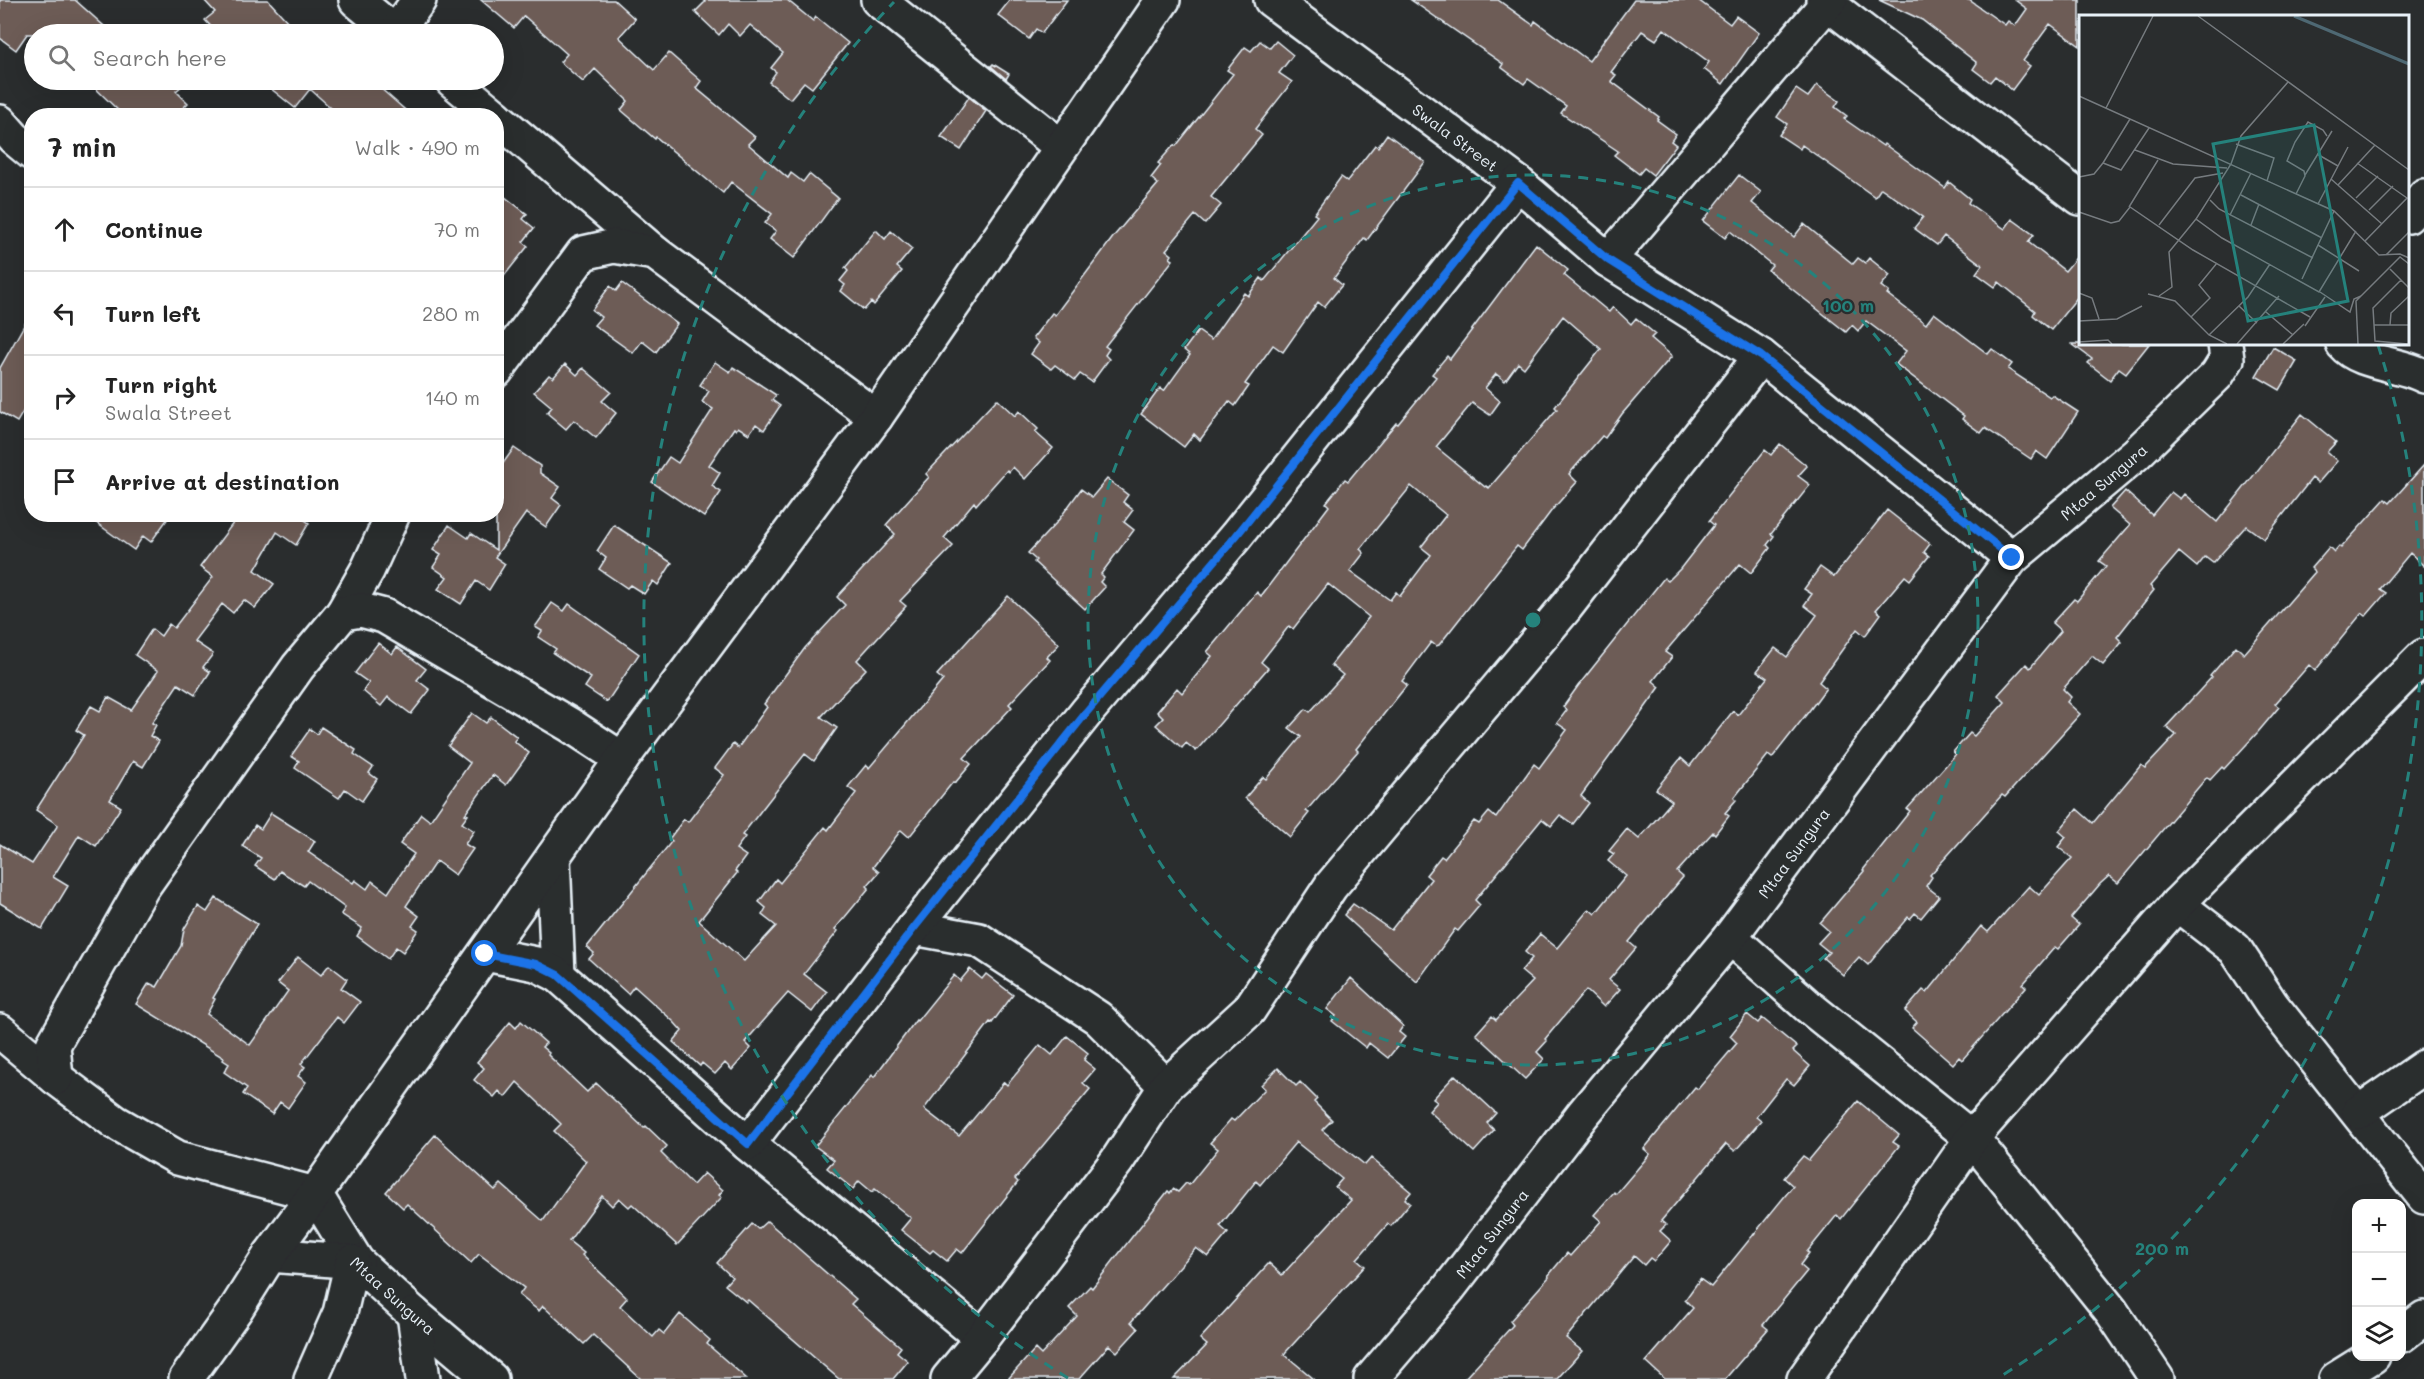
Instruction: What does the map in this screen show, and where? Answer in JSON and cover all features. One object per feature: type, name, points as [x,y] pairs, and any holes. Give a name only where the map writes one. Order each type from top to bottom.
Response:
[{"type":"street","points":[[356,0],[384,24]]},
{"type":"street","points":[[403,24],[419,0]]},
{"type":"street","points":[[878,0],[1060,147]]},
{"type":"street","points":[[186,1379],[236,1309],[270,1255],[622,759],[876,417],[1163,0]]},
{"type":"street","name":"Swala Street","points":[[1271,0],[1518,183],[1608,260],[1761,356],[2012,558]]},
{"type":"street","points":[[1608,260],[1725,126],[1827,1],[2079,197]]},
{"type":"street","points":[[464,90],[486,108]]},
{"type":"street","points":[[0,122],[24,146]]},
{"type":"street","points":[[504,123],[655,253],[876,417]]},
{"type":"street","points":[[748,1144],[914,928],[1086,713],[1236,536],[1518,183]]},
{"type":"street","points":[[2409,215],[2424,196]]},
{"type":"street","points":[[504,360],[583,253],[614,246],[655,253]]},
{"type":"street","points":[[2344,345],[2373,360],[2413,370],[2424,376]]},
{"type":"street","name":"Mtaa Sungura","points":[[1371,1379],[1449,1288],[1583,1114],[1730,937],[2012,558],[2136,454],[2217,375],[2232,349]]},
{"type":"street","points":[[948,1379],[1118,1161],[1166,1086],[1248,1010],[1331,886],[1566,607],[1761,356]]},
{"type":"street","points":[[56,1078],[53,1045],[142,888],[298,667],[343,613],[368,569],[390,522]]},
{"type":"street","points":[[368,569],[384,616]]},
{"type":"street","points":[[343,613],[361,610],[384,616],[570,725],[622,759]]},
{"type":"street","points":[[1804,1379],[1972,1138],[2177,904],[2424,656]]},
{"type":"street","points":[[553,857],[558,975]]},
{"type":"street","points":[[2177,904],[2235,949],[2272,1005],[2424,1197]]},
{"type":"street","points":[[914,928],[979,940],[1098,1018],[1166,1086]]},
{"type":"street","points":[[1730,937],[1818,1015],[1972,1138],[2112,1312],[2157,1379]]},
{"type":"street","points":[[485,954],[536,964],[558,975],[748,1144],[982,1338]]},
{"type":"street","points":[[0,1031],[56,1078],[115,1122],[178,1158],[315,1194]]},
{"type":"street","points":[[2359,1113],[2424,1067]]},
{"type":"street","name":"Mtaa Sungura","points":[[315,1194],[355,1262],[491,1379]]},
{"type":"street","points":[[270,1255],[355,1262],[340,1313],[311,1379]]},
{"type":"street","points":[[414,1314],[423,1379]]},
{"type":"street","points":[[2406,1332],[2424,1318]]},
{"type":"street","points":[[2336,1379],[2365,1361]]},
{"type":"building","points":[[0,0],[75,0],[102,24],[24,24],[24,38],[16,50],[0,38]]},
{"type":"building","points":[[204,0],[268,0],[290,24],[209,24],[205,20],[215,12]]},
{"type":"building","points":[[481,0],[614,0],[635,19],[619,37],[654,70],[669,53],[701,81],[696,88],[755,137],[748,144],[788,178],[791,173],[803,182],[809,174],[838,198],[794,258],[770,239],[776,231],[765,223],[772,214],[731,182],[723,193],[656,137],[655,139],[621,110],[628,101],[595,69],[583,82],[560,62],[567,54],[524,16],[514,28]]},
{"type":"building","points":[[703,0],[787,0],[813,21],[816,17],[848,43],[812,88],[804,82],[790,99],[769,82],[776,72],[771,68],[783,53],[750,25],[740,36],[728,24],[719,35],[695,12],[705,2]]},
{"type":"building","points":[[1010,0],[1067,0],[1042,33],[1036,29],[1029,39],[998,15]]},
{"type":"building","points":[[1411,0],[1498,0],[1533,25],[1535,21],[1589,61],[1634,0],[1698,0],[1730,24],[1736,16],[1759,33],[1723,84],[1704,69],[1709,62],[1664,29],[1656,40],[1642,31],[1611,72],[1616,75],[1611,81],[1659,117],[1657,120],[1676,134],[1671,141],[1676,145],[1653,175],[1644,168],[1639,174],[1614,155],[1618,151],[1561,113],[1566,106],[1528,79],[1524,84],[1501,67],[1503,64]]},
{"type":"building","points":[[1879,0],[1969,0],[2005,25],[2008,21],[2015,26],[2027,9],[2015,0],[2080,0],[2079,45],[2050,24],[2023,61],[2030,66],[2012,90],[1995,76],[1990,82],[1973,69],[1977,63],[1922,20]]},
{"type":"building","points":[[1260,41],[1270,48],[1276,41],[1293,55],[1279,73],[1292,82],[1255,129],[1262,135],[1211,197],[1221,205],[1205,224],[1195,215],[1166,250],[1172,255],[1170,258],[1173,260],[1105,346],[1109,349],[1105,355],[1109,359],[1092,382],[1080,374],[1075,380],[1055,365],[1051,369],[1031,354],[1039,343],[1033,338],[1052,313],[1055,315],[1114,236],[1158,184],[1151,178],[1161,165],[1158,163],[1174,145],[1176,146],[1233,74],[1227,70],[1245,47],[1251,51]]},
{"type":"building","points":[[993,64],[1009,74],[1006,79],[991,66]]},
{"type":"building","points":[[1817,85],[1839,101],[1835,107],[1847,116],[1844,119],[1883,146],[1884,144],[1945,188],[1949,182],[1970,199],[1968,203],[2005,229],[2012,219],[2034,235],[2028,242],[2065,271],[2079,254],[2079,295],[2051,330],[2033,315],[2035,311],[1999,282],[1995,287],[1976,273],[1982,265],[1944,236],[1937,245],[1914,228],[1923,217],[1881,188],[1875,197],[1802,145],[1800,149],[1779,135],[1787,124],[1777,117],[1796,89],[1808,97]]},
{"type":"building","points":[[97,90],[177,90],[188,103],[183,108],[116,108]]},
{"type":"building","points":[[272,90],[309,90],[295,108]]},
{"type":"building","points":[[311,90],[382,90],[403,108],[331,108]]},
{"type":"building","points":[[969,97],[986,111],[961,150],[941,137]]},
{"type":"building","points":[[1387,134],[1425,162],[1367,240],[1364,238],[1334,278],[1342,285],[1324,307],[1318,302],[1283,352],[1273,345],[1245,384],[1249,386],[1235,406],[1229,401],[1200,440],[1194,434],[1184,447],[1141,414],[1160,388],[1164,391],[1190,355],[1184,350],[1198,331],[1211,340],[1244,293],[1248,296],[1261,278],[1264,281],[1317,216],[1314,214],[1341,177],[1347,181],[1375,145],[1378,147]]},
{"type":"building","points":[[1739,175],[1761,192],[1752,203],[1794,237],[1804,224],[1853,264],[1858,258],[1865,263],[1869,258],[1890,275],[1881,286],[1889,292],[1887,294],[1926,324],[1934,313],[1988,354],[1992,349],[2012,364],[2008,369],[2050,397],[2052,395],[2078,412],[2047,459],[2036,451],[2031,459],[1985,428],[1981,433],[1962,419],[1964,416],[1896,364],[1906,351],[1866,321],[1858,331],[1852,325],[1846,332],[1768,270],[1772,265],[1730,231],[1725,238],[1703,221]]},
{"type":"building","points":[[504,196],[527,214],[523,219],[534,228],[523,242],[528,246],[504,276]]},
{"type":"building","points":[[876,230],[885,239],[891,231],[912,249],[897,267],[902,271],[874,305],[871,302],[864,310],[841,291],[845,285],[840,281],[848,271],[845,268]]},
{"type":"building","points":[[1536,244],[1568,270],[1564,275],[1609,312],[1613,307],[1631,324],[1636,318],[1655,334],[1651,338],[1672,356],[1622,414],[1605,438],[1602,436],[1569,474],[1577,482],[1552,510],[1522,550],[1517,546],[1439,645],[1436,646],[1431,642],[1402,681],[1407,685],[1356,749],[1358,751],[1306,811],[1309,813],[1290,837],[1245,798],[1263,777],[1266,779],[1301,737],[1289,728],[1306,709],[1310,712],[1343,675],[1331,665],[1369,617],[1328,584],[1293,629],[1289,626],[1261,662],[1268,668],[1196,751],[1186,743],[1182,748],[1156,725],[1163,718],[1157,712],[1177,688],[1182,693],[1212,656],[1207,652],[1257,592],[1261,596],[1329,506],[1326,503],[1345,479],[1348,481],[1396,423],[1398,424],[1436,377],[1432,374],[1447,356],[1450,359]],"holes":[[[1563,316],[1601,349],[1555,407],[1557,409],[1489,488],[1485,487],[1436,447],[1472,403],[1490,415],[1500,401],[1485,388],[1496,374],[1505,381],[1518,363],[1524,368]],[[1411,486],[1446,515],[1421,547],[1431,555],[1400,596],[1396,592],[1390,600],[1350,571],[1364,553],[1360,549]]]},
{"type":"building","points":[[622,283],[677,324],[656,352],[642,341],[633,353],[594,325],[601,317],[592,310],[610,286],[616,291]]},
{"type":"building","points":[[24,325],[24,410],[17,422],[0,412],[0,368]]},
{"type":"building","points":[[2072,344],[2148,345],[2126,373],[2119,368],[2110,380],[2088,363],[2092,359]]},
{"type":"building","points":[[2273,347],[2297,361],[2280,390],[2256,376]]},
{"type":"building","points":[[715,362],[730,372],[733,367],[776,395],[772,400],[780,406],[764,430],[756,424],[749,434],[738,427],[736,430],[734,428],[709,465],[720,473],[712,486],[721,492],[704,517],[652,482],[669,457],[678,463],[713,409],[702,402],[709,391],[700,385]]},
{"type":"building","points":[[565,364],[577,375],[583,368],[611,392],[602,401],[616,413],[596,438],[574,420],[566,429],[547,413],[552,407],[534,392],[549,375],[553,378]]},
{"type":"building","points":[[997,399],[1015,416],[1019,411],[1038,429],[1035,432],[1053,448],[1025,479],[1013,467],[1009,472],[1007,470],[976,505],[974,502],[944,538],[953,546],[900,601],[906,606],[857,660],[866,669],[821,717],[837,728],[814,761],[805,754],[742,835],[745,837],[736,849],[746,856],[735,871],[737,873],[699,921],[744,961],[776,926],[762,915],[766,908],[759,902],[776,879],[780,883],[825,827],[828,830],[856,793],[848,787],[866,765],[869,768],[943,680],[937,675],[1008,596],[1059,644],[1047,657],[1050,660],[1009,704],[1012,707],[964,758],[971,764],[955,783],[953,782],[909,837],[901,830],[873,867],[879,872],[867,886],[869,888],[835,929],[838,931],[804,974],[827,992],[812,1012],[788,993],[745,1042],[751,1048],[732,1070],[725,1063],[715,1074],[702,1063],[700,1066],[673,1042],[682,1031],[674,1022],[634,986],[628,994],[589,959],[594,953],[587,947],[672,841],[669,839],[684,819],[688,822],[724,775],[715,768],[733,744],[738,748],[767,707],[764,704],[805,648],[845,605],[837,597],[895,534],[886,525],[929,477],[926,474]]},
{"type":"building","points":[[2302,414],[2336,442],[2327,452],[2337,461],[2318,483],[2312,478],[2264,539],[2246,526],[2213,563],[2205,557],[2197,567],[2179,552],[2150,586],[2154,590],[2117,637],[2122,642],[2103,665],[2092,656],[2063,689],[2071,697],[2067,702],[2080,714],[2005,797],[2002,795],[1930,875],[1932,877],[1926,886],[1939,896],[1921,918],[1915,913],[1910,919],[1908,917],[1868,965],[1859,957],[1843,975],[1823,958],[1829,952],[1818,943],[1829,931],[1820,923],[1910,811],[1907,809],[1956,754],[1953,752],[1970,733],[1974,736],[2005,702],[1998,695],[2026,664],[2030,668],[2061,631],[2052,623],[2074,599],[2077,601],[2106,566],[2099,561],[2130,525],[2110,508],[2125,491],[2152,515],[2171,492],[2180,499],[2184,494],[2217,522]]},
{"type":"building","points":[[1780,444],[1807,466],[1798,476],[1810,485],[1771,534],[1774,536],[1767,545],[1770,548],[1751,573],[1740,564],[1665,652],[1672,657],[1653,681],[1660,687],[1581,796],[1589,803],[1573,824],[1560,815],[1551,826],[1542,819],[1475,900],[1480,905],[1458,931],[1455,929],[1417,982],[1344,915],[1353,904],[1391,930],[1431,879],[1426,875],[1441,856],[1444,858],[1474,821],[1479,824],[1489,812],[1496,818],[1534,764],[1539,768],[1567,730],[1557,723],[1567,710],[1563,707],[1578,686],[1664,578],[1668,581],[1680,569],[1714,525],[1709,521],[1765,450],[1771,455]]},
{"type":"building","points":[[514,448],[540,466],[540,473],[560,487],[552,498],[561,505],[546,527],[526,513],[495,557],[505,564],[489,590],[476,581],[461,604],[438,589],[447,577],[433,567],[441,555],[433,550],[449,525],[468,538],[471,533],[496,550],[496,522],[504,522],[504,462]]},
{"type":"building","points":[[2424,465],[2424,566],[2410,553],[2380,589],[2386,593],[2366,616],[2362,613],[2315,671],[2309,665],[2275,704],[2279,707],[2258,732],[2224,769],[2222,767],[2210,780],[2207,777],[2118,883],[2109,876],[2100,884],[2071,918],[2079,925],[2058,949],[2055,947],[2023,984],[2026,987],[1962,1060],[1959,1057],[1953,1064],[1912,1028],[1917,1022],[1905,1011],[1923,990],[1927,993],[1981,926],[1988,932],[2029,886],[2039,895],[2072,858],[2058,847],[2066,837],[2059,831],[2077,809],[2093,823],[2141,765],[2145,768],[2176,735],[2166,727],[2212,677],[2210,676],[2236,646],[2244,654],[2315,572],[2311,568],[2329,547],[2334,552],[2339,546],[2341,548],[2385,499],[2390,503]]},
{"type":"building","points":[[1107,479],[1128,495],[1123,502],[1133,510],[1124,522],[1134,530],[1101,574],[1104,577],[1100,582],[1105,587],[1085,609],[1034,562],[1036,560],[1028,553],[1057,522],[1081,489],[1092,497]]},
{"type":"building","points":[[1887,510],[1930,544],[1924,552],[1929,556],[1910,580],[1905,576],[1876,610],[1881,614],[1865,636],[1857,629],[1819,682],[1826,688],[1809,711],[1772,758],[1768,755],[1734,798],[1736,800],[1725,813],[1729,816],[1715,834],[1713,832],[1677,872],[1683,877],[1629,942],[1636,948],[1609,980],[1620,989],[1604,1007],[1586,990],[1545,1039],[1547,1041],[1537,1052],[1544,1059],[1525,1079],[1476,1034],[1492,1016],[1496,1020],[1533,981],[1521,971],[1532,958],[1525,952],[1540,934],[1557,948],[1589,909],[1595,914],[1626,876],[1608,861],[1614,854],[1609,851],[1627,829],[1639,839],[1672,801],[1656,789],[1681,758],[1690,766],[1733,711],[1738,715],[1767,678],[1757,671],[1775,648],[1787,657],[1817,615],[1804,605],[1812,594],[1804,589],[1820,567],[1834,577]]},
{"type":"building","points":[[95,522],[165,522],[151,542],[143,536],[134,550]]},
{"type":"building","points":[[234,522],[309,523],[296,545],[277,532],[255,570],[274,584],[255,608],[244,600],[233,613],[222,604],[194,641],[213,654],[203,667],[210,672],[195,695],[178,684],[152,723],[156,725],[150,736],[159,741],[143,767],[133,761],[110,800],[121,807],[96,846],[79,835],[53,877],[68,886],[42,929],[0,903],[0,844],[32,864],[58,825],[36,810],[84,735],[76,730],[91,706],[100,711],[108,697],[131,710],[158,671],[135,655],[152,629],[161,636],[169,624],[174,628],[213,577],[200,567]]},
{"type":"building","points":[[614,525],[672,563],[658,585],[653,581],[644,594],[630,585],[627,588],[599,569],[606,558],[597,551]]},
{"type":"building","points":[[552,603],[564,611],[569,604],[639,654],[607,702],[585,687],[591,678],[553,653],[556,649],[538,637],[542,631],[535,627]]},
{"type":"building","points":[[378,643],[392,654],[397,647],[426,669],[417,680],[430,690],[411,714],[388,697],[381,706],[363,691],[369,683],[355,673]]},
{"type":"building","points":[[472,713],[486,723],[491,717],[517,737],[514,741],[529,753],[506,785],[493,775],[465,814],[468,815],[462,823],[474,831],[465,844],[473,849],[455,875],[436,861],[406,906],[419,916],[412,926],[418,930],[403,952],[396,947],[388,959],[357,936],[362,928],[341,914],[345,908],[308,881],[304,886],[280,871],[275,879],[255,866],[261,858],[242,846],[255,825],[261,829],[271,813],[315,841],[308,852],[353,883],[355,880],[367,889],[372,881],[388,893],[414,854],[400,844],[421,814],[430,821],[470,763],[448,746]]},
{"type":"building","points":[[321,727],[356,750],[354,754],[373,767],[369,773],[377,779],[362,801],[345,789],[339,798],[295,768],[299,761],[291,756],[310,729],[317,734]]},
{"type":"building","points":[[216,898],[257,924],[213,998],[215,999],[207,1014],[250,1045],[288,991],[278,983],[298,957],[321,975],[329,965],[347,979],[341,988],[360,1002],[344,1023],[337,1017],[301,1064],[305,1067],[298,1076],[306,1082],[288,1108],[280,1102],[272,1114],[243,1094],[247,1088],[224,1072],[229,1064],[223,1060],[224,1058],[136,1004],[149,983],[157,987],[181,946],[184,929],[198,906],[207,912]]},
{"type":"building","points":[[970,969],[982,979],[986,974],[1013,995],[924,1109],[959,1136],[1004,1082],[1007,1085],[1040,1045],[1052,1055],[1067,1036],[1088,1053],[1084,1060],[1095,1069],[1083,1083],[1090,1089],[1015,1179],[1018,1182],[962,1253],[957,1249],[947,1261],[933,1250],[930,1253],[901,1230],[911,1218],[875,1189],[872,1192],[859,1181],[853,1189],[827,1168],[834,1160],[815,1146],[872,1075],[874,1077],[916,1020],[954,975],[960,981]]},
{"type":"building","points":[[1351,978],[1403,1026],[1399,1032],[1405,1037],[1388,1058],[1369,1043],[1366,1048],[1332,1021],[1336,1016],[1327,1009]]},
{"type":"building","points":[[1747,1014],[1758,1023],[1762,1018],[1797,1047],[1793,1051],[1810,1066],[1794,1085],[1786,1079],[1756,1117],[1761,1121],[1735,1151],[1726,1144],[1661,1221],[1666,1225],[1660,1231],[1671,1241],[1654,1261],[1650,1258],[1644,1265],[1634,1256],[1566,1338],[1582,1351],[1557,1379],[1464,1379],[1513,1325],[1510,1321],[1567,1253],[1570,1256],[1601,1221],[1594,1215],[1614,1192],[1616,1194],[1650,1154],[1644,1149],[1695,1087],[1698,1089],[1737,1043],[1730,1036]]},
{"type":"building","points":[[521,1021],[546,1043],[542,1047],[549,1053],[548,1055],[587,1092],[596,1083],[644,1128],[646,1126],[667,1146],[661,1153],[693,1185],[704,1173],[723,1190],[719,1195],[722,1197],[677,1245],[632,1204],[629,1207],[619,1198],[612,1206],[602,1196],[569,1241],[584,1253],[582,1255],[627,1298],[620,1306],[653,1337],[659,1330],[664,1334],[680,1314],[710,1340],[707,1344],[747,1379],[641,1379],[593,1335],[584,1344],[543,1306],[539,1311],[519,1295],[524,1288],[479,1254],[471,1263],[407,1204],[403,1208],[386,1192],[435,1135],[495,1190],[501,1184],[543,1221],[586,1161],[554,1131],[561,1124],[517,1082],[505,1097],[499,1091],[494,1097],[474,1080],[484,1068],[477,1062],[510,1022],[516,1028]]},
{"type":"building","points":[[1278,1068],[1296,1086],[1300,1082],[1317,1099],[1314,1102],[1332,1120],[1322,1130],[1365,1165],[1371,1158],[1411,1192],[1405,1199],[1410,1203],[1391,1226],[1388,1224],[1357,1259],[1365,1266],[1284,1354],[1314,1379],[1174,1379],[1207,1345],[1200,1339],[1269,1263],[1282,1275],[1351,1200],[1335,1187],[1342,1179],[1296,1142],[1260,1185],[1256,1181],[1220,1226],[1228,1233],[1208,1257],[1196,1248],[1131,1322],[1138,1329],[1117,1352],[1109,1345],[1079,1379],[1008,1379],[1035,1349],[1041,1355],[1077,1316],[1069,1308],[1090,1286],[1092,1288],[1168,1191],[1170,1193],[1173,1189],[1178,1192],[1186,1183],[1189,1185],[1218,1149],[1210,1143],[1231,1119],[1234,1121],[1265,1089],[1261,1085]]},
{"type":"building","points":[[1455,1075],[1496,1113],[1487,1123],[1494,1130],[1474,1152],[1429,1111],[1437,1102],[1433,1099]]},
{"type":"building","points":[[1858,1101],[1899,1135],[1893,1142],[1899,1146],[1841,1219],[1837,1215],[1807,1252],[1809,1253],[1800,1265],[1807,1271],[1763,1325],[1768,1329],[1725,1379],[1665,1379],[1646,1362],[1693,1308],[1685,1300],[1700,1279],[1711,1287],[1793,1186],[1784,1178],[1803,1156],[1809,1160]]},
{"type":"building","points":[[767,1221],[856,1299],[851,1304],[901,1347],[897,1352],[908,1361],[893,1379],[839,1379],[748,1300],[746,1302],[725,1285],[732,1277],[717,1263],[752,1224],[758,1229]]},
{"type":"route","points":[[485,954],[536,964],[558,975],[748,1144],[914,928],[1086,713],[1236,536],[1518,183],[1608,260],[1761,356],[2012,558]]}]
